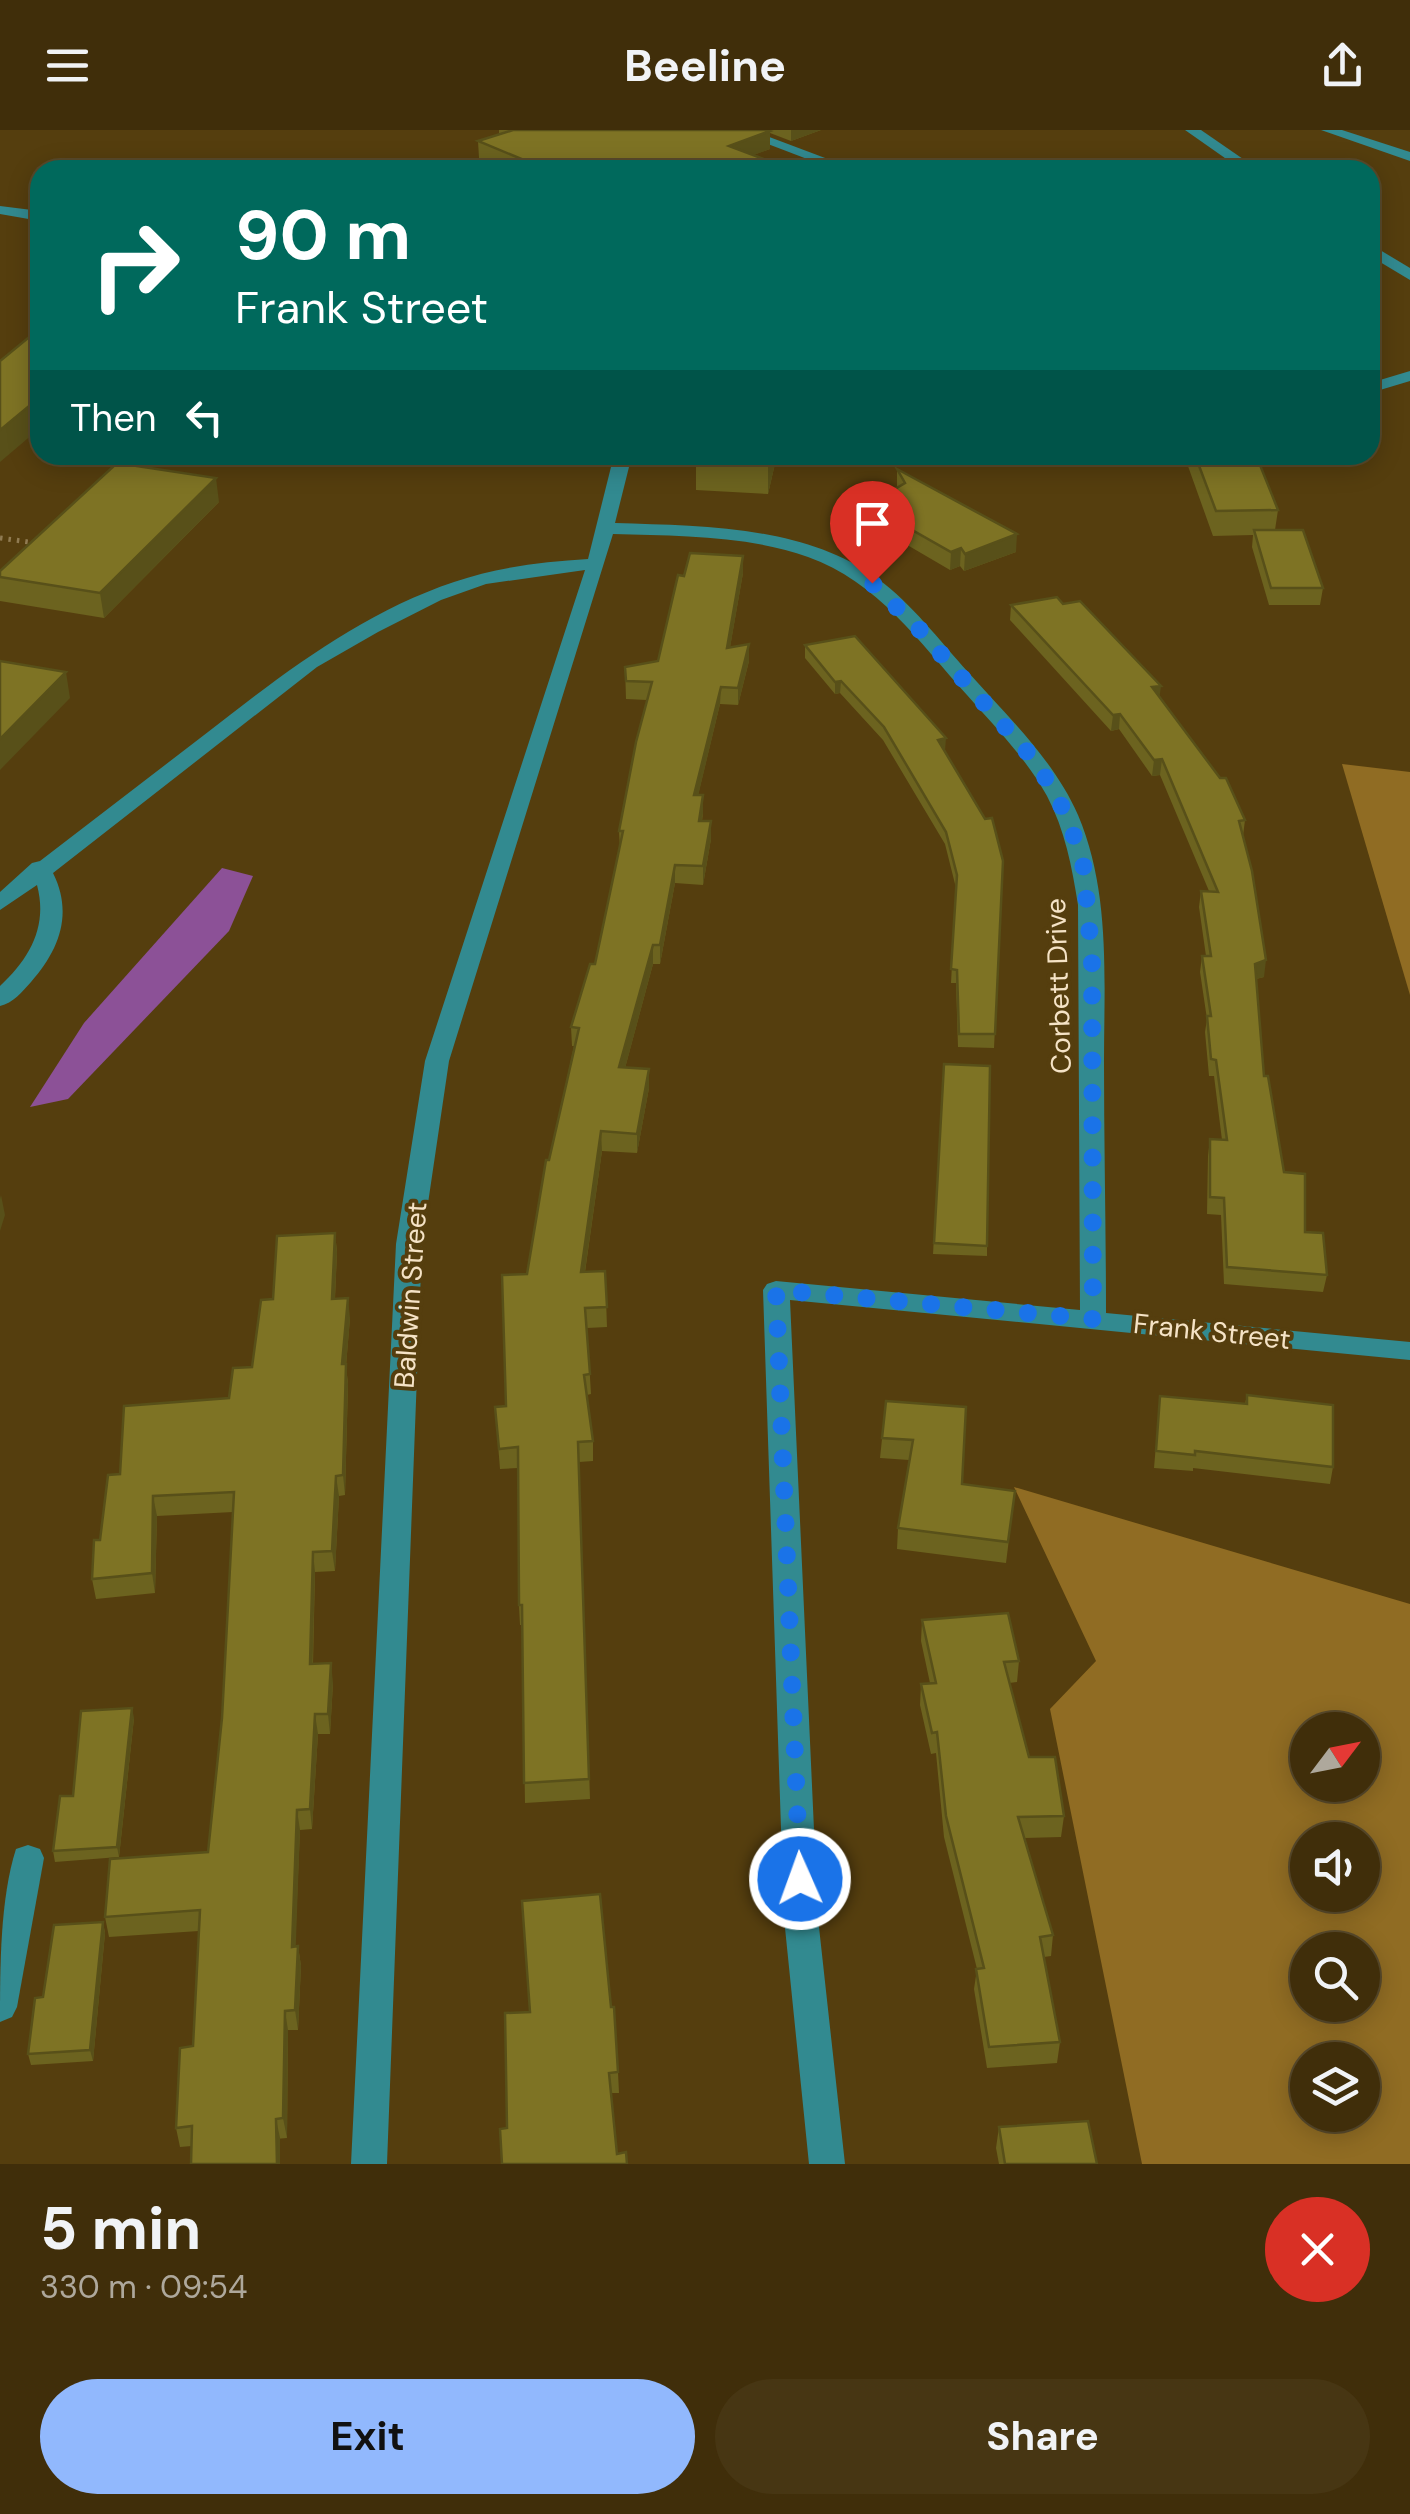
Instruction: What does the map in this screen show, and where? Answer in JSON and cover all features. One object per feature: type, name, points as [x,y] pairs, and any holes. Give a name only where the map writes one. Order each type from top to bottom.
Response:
[{"type":"street","points":[[738,130],[822,160]]},
{"type":"street","points":[[1192,130],[1237,160]]},
{"type":"street","points":[[1328,130],[1410,157]]},
{"type":"street","points":[[0,210],[30,214]]},
{"type":"street","points":[[1380,256],[1410,275]]},
{"type":"street","points":[[1380,385],[1410,376]]},
{"type":"street","name":"Baldwin Street","points":[[369,2164],[410,1244],[437,1061],[596,564],[620,465]]},
{"type":"street","name":"Corbett Drive","points":[[604,528],[742,538],[796,547],[836,562],[872,583],[919,629],[1037,763],[1066,814],[1083,862],[1092,959],[1093,1319]]},
{"type":"street","points":[[0,903],[40,868],[310,663],[366,631],[478,580],[548,567],[596,564]]},
{"type":"street","points":[[0,1000],[44,948],[54,917],[54,890],[40,868]]},
{"type":"street","name":"Frank Street","points":[[827,2164],[802,1918],[776,1290],[1410,1351]]},
{"type":"street","points":[[0,2007],[28,1858]]},
{"type":"path","points":[[0,538],[42,544]]},
{"type":"shaded area","points":[[1342,764],[1410,772],[1410,995]]},
{"type":"shaded area","points":[[222,868],[253,876],[229,931],[68,1099],[30,1107],[84,1023]]},
{"type":"shaded area","points":[[1014,1487],[1410,1604],[1410,2164],[1142,2164],[1050,1709],[1096,1661]]},
{"type":"building","points":[[513,130],[770,131],[729,146],[766,160],[524,160],[478,141]]},
{"type":"building","points":[[30,338],[30,405],[0,430],[0,361]]},
{"type":"building","points":[[115,465],[216,478],[100,593],[0,577],[0,571]]},
{"type":"building","points":[[1199,465],[1260,465],[1278,510],[1216,511]]},
{"type":"building","points":[[897,469],[1017,534],[965,554],[961,548],[951,552],[868,505],[905,483]]},
{"type":"building","points":[[1254,530],[1303,530],[1323,588],[1271,588]]},
{"type":"building","points":[[690,553],[743,556],[727,648],[749,644],[738,688],[721,687],[694,795],[703,795],[699,821],[711,821],[703,866],[675,865],[660,945],[653,945],[619,1067],[649,1069],[637,1134],[601,1131],[581,1272],[605,1271],[607,1307],[585,1308],[590,1374],[584,1375],[593,1441],[578,1442],[589,1779],[524,1783],[518,1447],[499,1449],[495,1407],[506,1406],[502,1275],[527,1274],[546,1160],[579,1028],[571,1027],[590,964],[595,964],[623,831],[619,831],[636,742],[652,682],[626,681],[625,667],[658,661],[678,575],[684,576]]},
{"type":"building","points":[[1057,597],[1063,604],[1080,601],[1161,686],[1152,687],[1220,778],[1226,778],[1245,820],[1239,821],[1252,871],[1266,960],[1255,964],[1264,1076],[1268,1076],[1284,1172],[1305,1174],[1305,1232],[1323,1233],[1327,1275],[1227,1267],[1224,1198],[1210,1197],[1210,1139],[1227,1140],[1216,1060],[1211,1059],[1207,1016],[1211,1016],[1202,956],[1211,956],[1201,891],[1218,892],[1162,759],[1154,760],[1120,714],[1113,715],[1011,605]]},
{"type":"building","points":[[855,636],[946,738],[938,740],[985,819],[992,818],[1003,861],[995,1034],[959,1034],[957,970],[951,969],[957,875],[946,832],[884,727],[841,681],[835,682],[805,645]]},
{"type":"building","points":[[0,661],[66,672],[0,739]]},
{"type":"building","points":[[944,1064],[990,1066],[987,1246],[934,1243]]},
{"type":"building","points":[[335,1233],[332,1299],[348,1298],[342,1364],[346,1364],[343,1475],[336,1476],[332,1551],[313,1552],[310,1664],[331,1663],[328,1714],[315,1714],[310,1809],[297,1810],[292,1947],[298,1946],[295,2010],[285,2011],[283,2118],[276,2119],[277,2164],[191,2164],[192,2126],[176,2128],[180,2048],[193,2046],[200,1910],[105,1917],[110,1859],[208,1852],[222,1718],[234,1492],[153,1496],[152,1573],[92,1579],[94,1540],[100,1540],[108,1475],[120,1474],[124,1406],[229,1398],[233,1368],[252,1367],[261,1300],[273,1299],[277,1236]]},
{"type":"building","points":[[1247,1395],[1333,1405],[1333,1467],[1195,1451],[1195,1455],[1156,1451],[1160,1396],[1247,1404]]},
{"type":"building","points":[[886,1401],[966,1407],[962,1484],[1015,1491],[1008,1542],[898,1528],[913,1440],[882,1438]]},
{"type":"building","points":[[1008,1613],[1019,1661],[1004,1662],[1029,1757],[1055,1757],[1064,1816],[1018,1817],[1053,1935],[1040,1937],[1060,2042],[989,2047],[976,1969],[984,1968],[946,1816],[937,1732],[932,1733],[921,1684],[936,1683],[922,1620]]},
{"type":"building","points":[[132,1708],[117,1847],[53,1851],[60,1796],[73,1796],[81,1711]]},
{"type":"building","points":[[600,1894],[614,2007],[618,2072],[609,2073],[617,2154],[626,2152],[627,2164],[502,2164],[500,2129],[507,2128],[505,2013],[530,2012],[522,1901]]},
{"type":"building","points":[[103,1922],[90,2050],[28,2054],[35,1998],[43,1997],[54,1925]]},
{"type":"building","points":[[1088,2121],[1097,2164],[1005,2164],[999,2127]]},
{"type":"route","points":[[800,1879],[776,1290],[1093,1319],[1092,959],[1083,862],[1066,814],[1037,763],[919,629],[872,583]]}]
